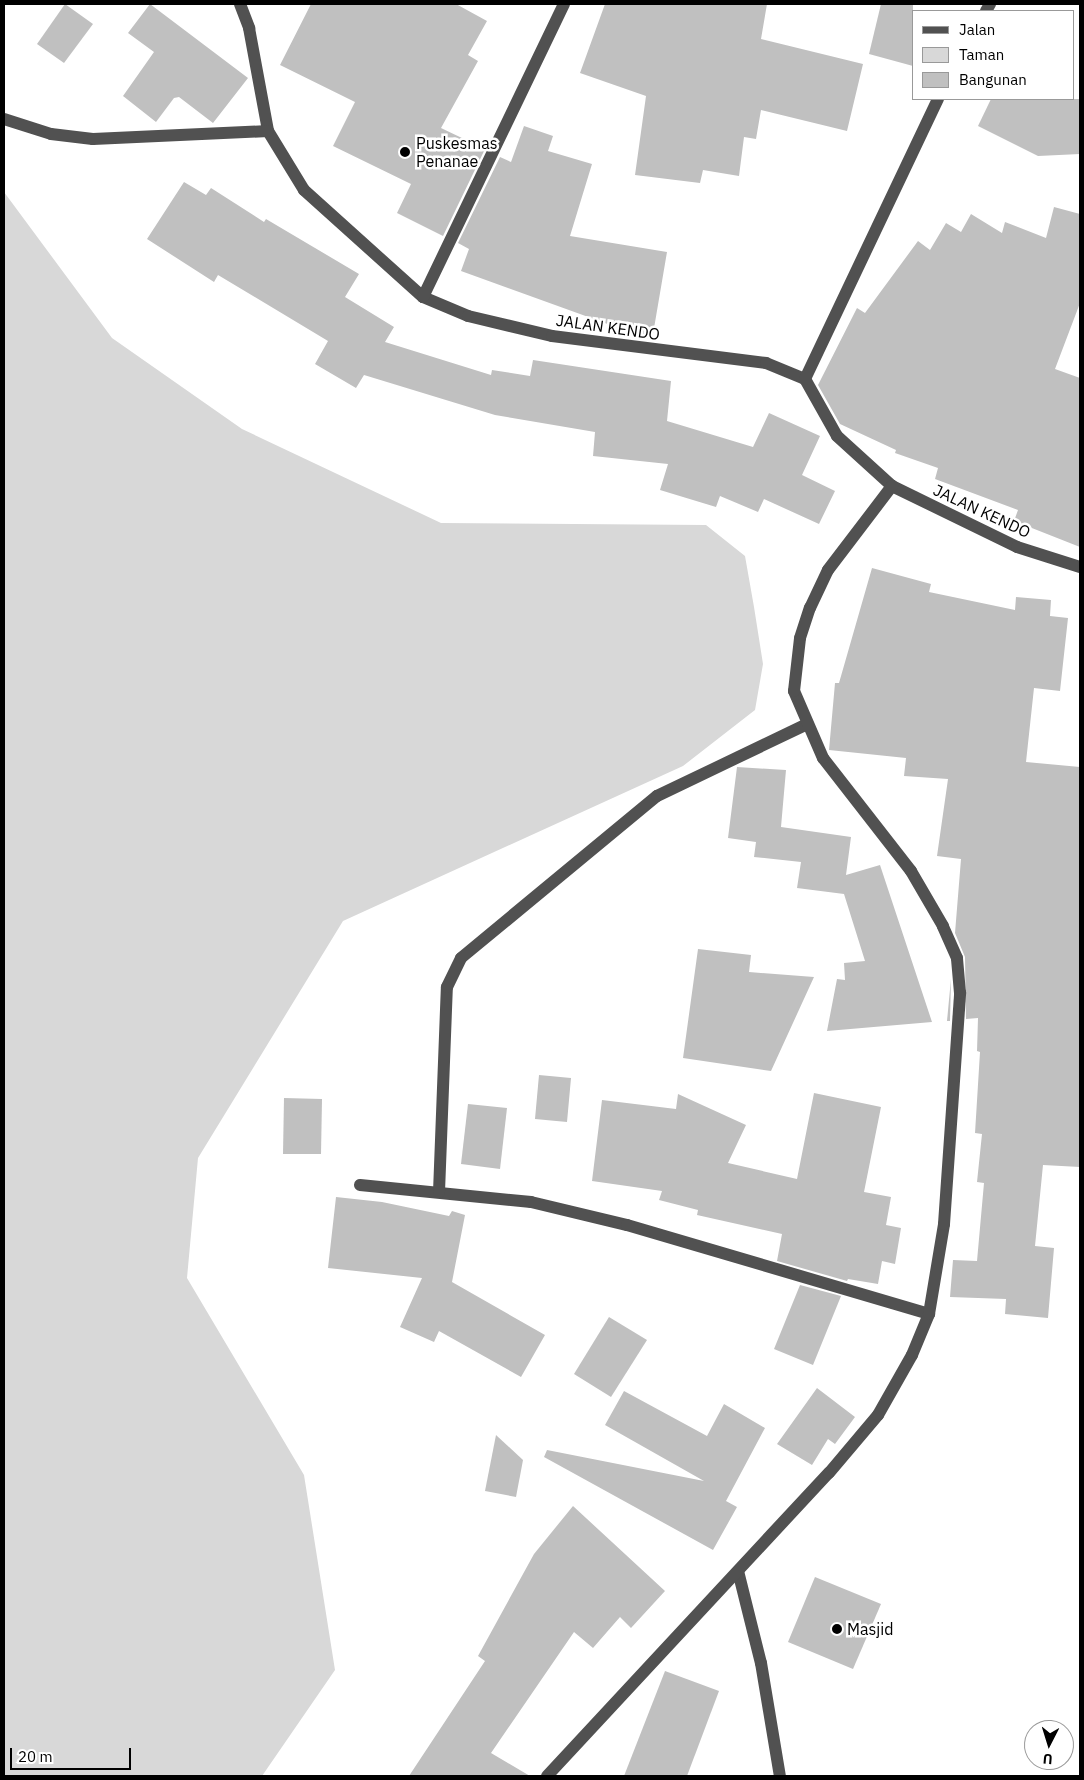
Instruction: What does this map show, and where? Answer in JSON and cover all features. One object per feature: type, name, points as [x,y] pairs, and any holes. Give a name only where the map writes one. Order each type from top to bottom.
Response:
[{"type":"street","name":"JALAN KENDO","points":[[240,4],[248,28],[268,131],[304,190],[423,297],[468,316],[552,336],[766,363],[805,379],[837,436],[892,486],[1017,547],[1080,567]]},
{"type":"street","points":[[423,297],[564,4]]},
{"type":"street","points":[[805,379],[938,100]]},
{"type":"street","points":[[4,119],[51,134],[93,139],[268,131]]},
{"type":"street","points":[[547,1776],[738,1571],[878,1415],[912,1355],[929,1314],[946,1205],[960,993],[957,958],[943,926],[911,871],[823,758],[794,691],[800,638],[810,608],[828,570],[892,486]]},
{"type":"street","points":[[439,1192],[447,987],[461,958],[657,796],[807,724]]},
{"type":"street","points":[[360,1185],[531,1202],[627,1225],[929,1314]]},
{"type":"street","points":[[738,1571],[761,1662],[780,1776]]},
{"type":"green space","points":[[4,192],[112,338],[242,429],[441,523],[706,525],[745,556],[754,607],[763,664],[755,710],[683,766],[343,921],[198,1158],[187,1278],[304,1475],[335,1670],[262,1776],[4,1776]]},
{"type":"building","points":[[65,4],[93,24],[64,63],[37,44]]},
{"type":"building","points":[[150,4],[248,78],[213,123],[179,97],[174,98],[156,122],[123,96],[154,52],[128,33]]},
{"type":"building","points":[[311,4],[456,4],[487,21],[468,55],[478,61],[441,128],[485,149],[443,236],[397,213],[411,184],[333,146],[355,102],[280,65]]},
{"type":"building","points":[[605,4],[767,4],[761,39],[863,64],[847,131],[761,110],[756,139],[744,137],[739,176],[703,170],[700,183],[635,175],[646,96],[580,73]]},
{"type":"building","points":[[881,4],[913,4],[912,66],[869,54]]},
{"type":"building","points":[[1080,99],[1080,154],[1038,156],[978,126],[991,100]]},
{"type":"building","points":[[524,126],[553,136],[548,151],[592,164],[570,236],[667,252],[652,340],[461,271],[469,249],[458,243],[500,157],[511,162]]},
{"type":"building","points":[[184,182],[206,195],[211,188],[264,222],[266,219],[359,274],[345,297],[394,327],[385,342],[491,375],[492,370],[530,376],[533,360],[671,381],[667,421],[753,447],[769,413],[820,436],[802,475],[835,491],[819,524],[764,499],[758,512],[720,496],[716,507],[660,490],[668,464],[593,456],[595,432],[495,415],[364,375],[356,388],[315,364],[328,341],[218,275],[214,282],[147,239]]},
{"type":"building","points":[[1054,207],[1080,214],[1080,303],[1055,369],[1080,378],[1080,547],[1014,521],[1018,510],[935,479],[938,468],[895,453],[896,450],[840,424],[818,385],[857,308],[865,313],[918,241],[930,250],[946,223],[961,232],[971,214],[1002,233],[1005,222],[1046,238]]},
{"type":"building","points":[[872,568],[931,584],[929,592],[1015,610],[1016,597],[1051,600],[1050,616],[1068,618],[1060,691],[1034,688],[1026,762],[1080,767],[1080,1167],[1043,1165],[1035,1246],[1054,1248],[1048,1318],[1005,1314],[1006,1299],[950,1297],[953,1260],[977,1261],[984,1183],[977,1182],[982,1134],[975,1133],[980,1052],[977,1051],[978,1018],[966,1019],[965,957],[955,933],[961,859],[937,856],[948,779],[904,776],[906,758],[829,750],[835,683],[839,683]]},
{"type":"building","points":[[737,767],[786,770],[781,827],[851,837],[846,875],[880,865],[932,1022],[827,1031],[837,979],[845,980],[844,963],[865,961],[844,894],[797,888],[801,862],[754,857],[756,842],[728,838]]},
{"type":"building","points":[[698,949],[751,955],[749,972],[814,977],[771,1071],[683,1058]]},
{"type":"building","points":[[951,979],[950,1021],[947,1021]]},
{"type":"building","points":[[539,1075],[571,1078],[567,1122],[535,1119]]},
{"type":"building","points":[[814,1093],[881,1107],[864,1192],[891,1197],[886,1225],[901,1228],[895,1264],[882,1261],[878,1284],[848,1279],[847,1281],[777,1261],[782,1234],[697,1215],[698,1210],[659,1200],[662,1191],[592,1181],[602,1100],[676,1109],[678,1094],[746,1125],[728,1163],[797,1179]]},
{"type":"building","points":[[284,1098],[322,1099],[321,1154],[283,1154]]},
{"type":"building","points":[[468,1104],[507,1108],[500,1169],[461,1164]]},
{"type":"building","points":[[336,1197],[382,1202],[449,1216],[452,1211],[465,1215],[452,1282],[545,1335],[521,1377],[439,1331],[434,1342],[400,1327],[422,1278],[328,1268]]},
{"type":"building","points":[[800,1285],[841,1296],[813,1365],[774,1349]]},
{"type":"building","points":[[609,1317],[647,1340],[611,1397],[574,1374]]},
{"type":"building","points":[[817,1388],[855,1417],[835,1444],[828,1439],[812,1465],[777,1444]]},
{"type":"building","points":[[624,1391],[707,1436],[724,1404],[765,1428],[726,1501],[737,1507],[713,1550],[544,1457],[547,1450],[704,1481],[605,1425]]},
{"type":"building","points":[[496,1435],[523,1460],[516,1497],[485,1491]]},
{"type":"building","points":[[573,1506],[665,1591],[631,1628],[620,1617],[593,1648],[574,1632],[491,1753],[530,1776],[409,1776],[485,1661],[478,1656],[534,1554]]},
{"type":"building","points":[[815,1577],[881,1604],[853,1669],[788,1642]]},
{"type":"building","points":[[665,1671],[719,1691],[687,1776],[624,1776]]},
{"type":"place","name":"Puskesmas Penanae","points":[[405,152]]},
{"type":"place","name":"Masjid","points":[[837,1629]]}]
